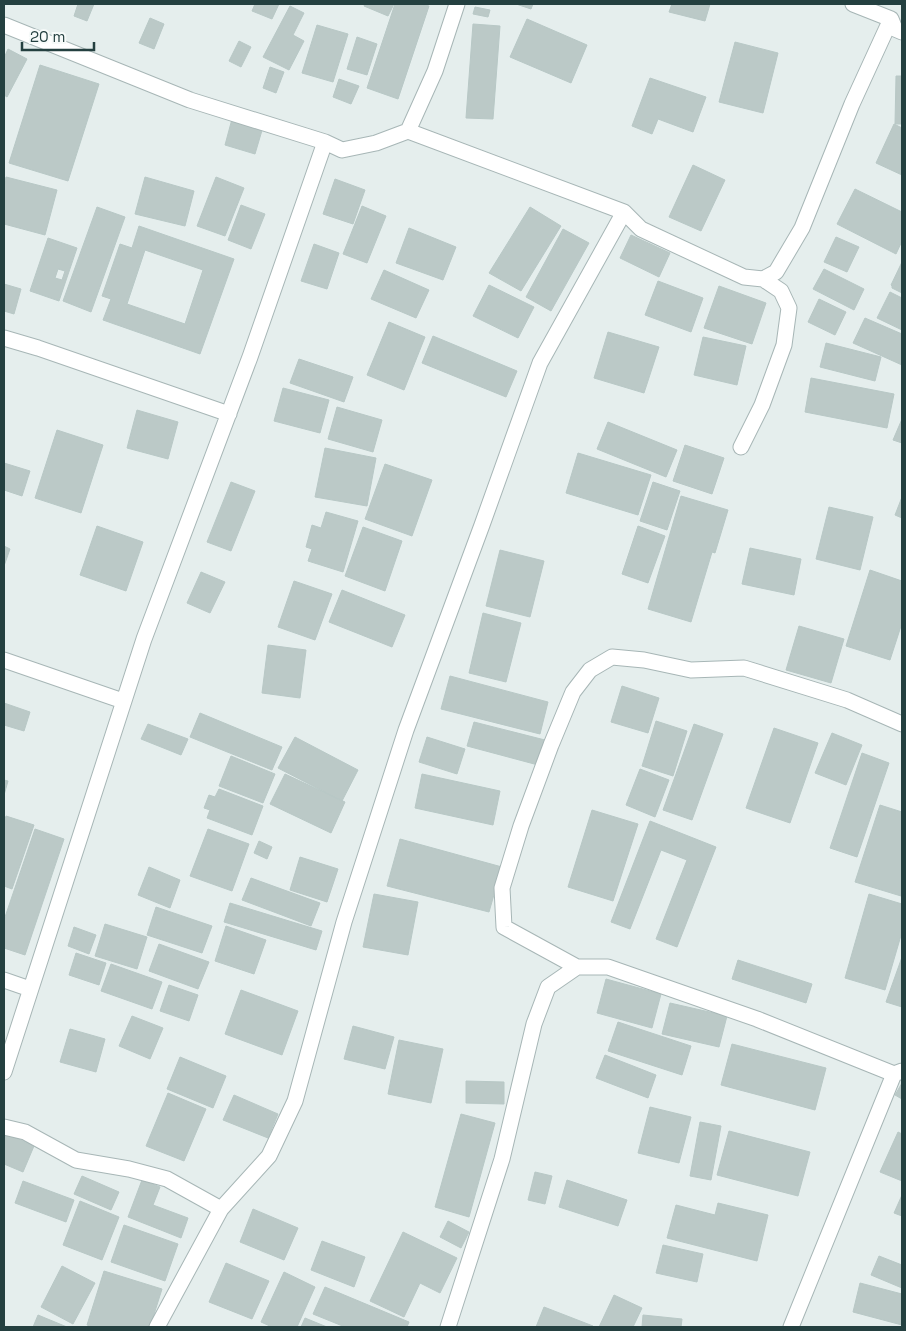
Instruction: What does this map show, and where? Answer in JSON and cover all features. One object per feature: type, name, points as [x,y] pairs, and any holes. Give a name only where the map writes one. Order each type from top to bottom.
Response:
[{"type":"street","points":[[408,131],[435,72],[457,4]]},
{"type":"street","points":[[853,4],[891,19],[895,28],[902,32]]},
{"type":"street","points":[[763,279],[776,272],[802,228],[852,104],[891,19]]},
{"type":"street","points":[[4,25],[190,100],[325,142],[342,150],[376,143],[408,131],[624,212],[641,229],[744,277],[763,279],[781,291],[789,308],[784,345],[762,405],[741,447]]},
{"type":"street","points":[[4,1072],[144,639],[229,414],[325,142]]},
{"type":"street","points":[[157,1327],[221,1209],[269,1156],[295,1102],[344,922],[403,739],[482,526],[540,362],[624,212]]},
{"type":"street","points":[[4,338],[229,414]]},
{"type":"street","points":[[791,1327],[898,1073],[757,1019],[608,967],[577,967],[504,927],[502,888],[521,826],[573,692],[590,670],[612,657],[644,660],[691,670],[744,668],[847,700],[902,724]]},
{"type":"street","points":[[4,660],[123,701]]},
{"type":"street","points":[[448,1327],[502,1159],[534,1024],[548,987],[577,967]]},
{"type":"street","points":[[4,980],[30,989]]},
{"type":"street","points":[[4,1127],[25,1132],[76,1160],[129,1168],[167,1179],[221,1209]]},
{"type":"building","points":[[78,4],[94,4],[87,21],[74,16]]},
{"type":"building","points":[[255,4],[279,4],[272,19],[252,11]]},
{"type":"building","points":[[365,4],[394,4],[388,16],[364,6]]},
{"type":"building","points":[[395,4],[421,4],[429,6],[398,99],[367,88]]},
{"type":"building","points":[[516,4],[533,4],[531,9]]},
{"type":"building","points":[[672,4],[710,4],[705,21],[669,12]]},
{"type":"building","points":[[290,6],[304,13],[293,35],[304,41],[289,70],[263,57]]},
{"type":"building","points":[[475,7],[490,10],[488,17],[473,14]]},
{"type":"building","points":[[150,18],[164,24],[154,49],[139,43]]},
{"type":"building","points":[[527,19],[587,45],[571,83],[510,57]]},
{"type":"building","points":[[473,24],[500,26],[493,119],[466,118]]},
{"type":"building","points":[[317,25],[348,34],[333,82],[302,73]]},
{"type":"building","points":[[357,37],[377,44],[367,75],[347,69]]},
{"type":"building","points":[[239,41],[251,47],[241,67],[229,61]]},
{"type":"building","points":[[735,42],[778,53],[763,113],[719,102]]},
{"type":"building","points":[[8,49],[27,59],[7,97],[4,95],[4,58]]},
{"type":"building","points":[[40,65],[99,84],[68,181],[9,163]]},
{"type":"building","points":[[270,67],[284,72],[276,93],[263,88]]},
{"type":"building","points":[[896,76],[902,76],[902,124],[895,124]]},
{"type":"building","points":[[650,78],[706,97],[693,132],[658,119],[652,134],[632,126]]},
{"type":"building","points":[[339,79],[359,86],[351,104],[333,97]]},
{"type":"building","points":[[232,119],[263,127],[255,154],[225,145]]},
{"type":"building","points":[[894,124],[902,128],[902,175],[876,163]]},
{"type":"building","points":[[693,165],[725,180],[701,231],[669,217]]},
{"type":"building","points":[[6,177],[57,190],[45,235],[4,224],[4,186]]},
{"type":"building","points":[[145,177],[194,191],[185,226],[135,214]]},
{"type":"building","points":[[216,177],[244,188],[225,236],[197,226]]},
{"type":"building","points":[[335,179],[365,190],[353,224],[323,214]]},
{"type":"building","points":[[855,189],[902,212],[902,241],[896,254],[837,224]]},
{"type":"building","points":[[241,205],[265,214],[251,249],[228,240]]},
{"type":"building","points":[[362,206],[386,216],[367,263],[343,254]]},
{"type":"building","points":[[97,207],[125,217],[91,312],[63,301]]},
{"type":"building","points":[[530,207],[561,226],[521,291],[489,273]]},
{"type":"building","points":[[139,226],[234,259],[200,354],[103,320],[111,299],[102,296],[120,244],[132,248]],"holes":[[[145,250],[203,270],[185,324],[127,304]]]},
{"type":"building","points":[[409,228],[456,247],[443,280],[396,263]]},
{"type":"building","points":[[563,229],[589,243],[551,311],[526,297]]},
{"type":"building","points":[[631,235],[670,253],[659,277],[620,258]]},
{"type":"building","points":[[836,237],[859,247],[847,272],[824,262]]},
{"type":"building","points":[[48,238],[77,248],[59,301],[30,291]],"holes":[[[58,269],[65,271],[62,280],[55,278]]]},
{"type":"building","points":[[314,244],[339,253],[327,289],[301,281]]},
{"type":"building","points":[[902,262],[902,293],[892,288],[891,285]]},
{"type":"building","points":[[824,269],[864,289],[854,310],[813,289]]},
{"type":"building","points":[[384,270],[429,290],[416,318],[371,299]]},
{"type":"building","points":[[658,281],[703,298],[691,332],[645,315]]},
{"type":"building","points":[[4,284],[21,289],[14,314],[4,311]]},
{"type":"building","points":[[489,285],[534,307],[518,338],[473,316]]},
{"type":"building","points":[[719,286],[766,303],[752,344],[704,328]]},
{"type":"building","points":[[890,292],[902,298],[902,330],[877,318]]},
{"type":"building","points":[[819,299],[846,312],[835,335],[808,322]]},
{"type":"building","points":[[865,318],[902,334],[902,365],[853,343]]},
{"type":"building","points":[[389,322],[425,337],[404,390],[367,375]]},
{"type":"building","points":[[608,332],[659,347],[644,393],[594,378]]},
{"type":"building","points":[[433,336],[517,371],[506,397],[422,363]]},
{"type":"building","points":[[703,337],[746,346],[737,385],[694,375]]},
{"type":"building","points":[[826,343],[881,357],[875,381],[820,367]]},
{"type":"building","points":[[299,359],[353,377],[344,402],[290,383]]},
{"type":"building","points":[[811,378],[894,394],[887,428],[805,412]]},
{"type":"building","points":[[283,388],[329,400],[320,433],[274,421]]},
{"type":"building","points":[[337,407],[382,420],[373,452],[328,439]]},
{"type":"building","points":[[137,410],[178,422],[168,459],[127,448]]},
{"type":"building","points":[[902,419],[902,443],[893,440]]},
{"type":"building","points":[[608,422],[677,450],[666,477],[597,449]]},
{"type":"building","points":[[57,430],[103,445],[81,513],[35,498]]},
{"type":"building","points":[[685,445],[724,458],[712,494],[673,481]]},
{"type":"building","points":[[325,448],[376,458],[367,506],[315,497]]},
{"type":"building","points":[[578,453],[651,475],[638,515],[566,493]]},
{"type":"building","points":[[4,463],[30,471],[22,496],[4,490]]},
{"type":"building","points":[[385,464],[432,480],[412,536],[365,519]]},
{"type":"building","points":[[231,482],[255,491],[231,551],[207,542]]},
{"type":"building","points":[[653,482],[680,491],[667,530],[640,521]]},
{"type":"building","points":[[681,496],[728,510],[715,553],[712,552],[691,622],[648,609]]},
{"type":"building","points":[[902,497],[902,518],[895,515]]},
{"type":"building","points":[[829,507],[873,517],[860,570],[816,559]]},
{"type":"building","points":[[326,512],[358,521],[343,572],[308,561],[312,549],[306,547],[312,525],[321,528]]},
{"type":"building","points":[[97,526],[143,542],[126,591],[80,575]]},
{"type":"building","points":[[638,526],[665,536],[648,583],[622,574]]},
{"type":"building","points":[[363,527],[402,541],[385,591],[345,576]]},
{"type":"building","points":[[4,546],[10,549],[4,566]]},
{"type":"building","points":[[750,548],[801,559],[794,595],[742,584]]},
{"type":"building","points":[[500,550],[544,561],[530,617],[486,606]]},
{"type":"building","points":[[870,570],[902,581],[902,623],[890,660],[846,646]]},
{"type":"building","points":[[201,572],[225,582],[210,613],[187,603]]},
{"type":"building","points":[[294,581],[332,594],[315,640],[278,627]]},
{"type":"building","points":[[342,590],[405,615],[392,647],[329,622]]},
{"type":"building","points":[[483,613],[521,623],[506,682],[469,673]]},
{"type":"building","points":[[799,626],[844,639],[831,683],[786,670]]},
{"type":"building","points":[[268,645],[306,650],[300,698],[262,693]]},
{"type":"building","points":[[450,676],[548,702],[540,734],[441,709]]},
{"type":"building","points":[[622,686],[659,698],[648,733],[611,722]]},
{"type":"building","points":[[4,703],[30,712],[24,731],[4,725]]},
{"type":"building","points":[[200,713],[282,747],[272,770],[190,737]]},
{"type":"building","points":[[656,721],[687,731],[673,776],[642,766]]},
{"type":"building","points":[[474,722],[545,740],[538,765],[467,746]]},
{"type":"building","points":[[148,724],[188,739],[181,755],[141,739]]},
{"type":"building","points":[[694,724],[723,734],[692,820],[663,810]]},
{"type":"building","points":[[774,728],[818,743],[790,823],[746,808]]},
{"type":"building","points":[[832,733],[862,745],[846,785],[815,773]]},
{"type":"building","points":[[295,737],[358,770],[342,801],[278,768]]},
{"type":"building","points":[[427,737],[465,749],[457,774],[419,762]]},
{"type":"building","points":[[862,753],[889,763],[857,857],[830,848]]},
{"type":"building","points":[[231,756],[275,774],[263,803],[219,786]]},
{"type":"building","points":[[640,769],[669,780],[655,817],[626,805]]},
{"type":"building","points":[[285,774],[345,802],[331,833],[270,804]]},
{"type":"building","points":[[422,774],[500,791],[493,825],[415,808]]},
{"type":"building","points":[[4,780],[8,781],[4,795]]},
{"type":"building","points":[[219,789],[263,806],[252,835],[207,818],[210,810],[204,808],[209,795],[215,797]]},
{"type":"building","points":[[880,805],[902,812],[901,896],[855,882]]},
{"type":"building","points":[[592,810],[638,824],[613,901],[568,887]]},
{"type":"building","points":[[6,816],[34,825],[12,889],[4,886],[4,822]]},
{"type":"building","points":[[650,821],[716,847],[677,947],[656,939],[687,860],[661,850],[630,929],[611,922]]},
{"type":"building","points":[[35,829],[64,839],[25,955],[4,948],[4,920]]},
{"type":"building","points":[[208,829],[249,844],[232,891],[190,876]]},
{"type":"building","points":[[400,839],[502,867],[489,912],[387,886]]},
{"type":"building","points":[[259,841],[272,847],[267,859],[254,853]]},
{"type":"building","points":[[300,857],[338,869],[327,902],[290,890]]},
{"type":"building","points":[[149,867],[180,880],[170,908],[138,895]]},
{"type":"building","points":[[251,878],[320,903],[311,926],[242,900]]},
{"type":"building","points":[[374,894],[418,902],[408,955],[363,947]]},
{"type":"building","points":[[869,894],[902,904],[902,932],[885,990],[845,978]]},
{"type":"building","points":[[230,903],[322,931],[316,950],[224,922]]},
{"type":"building","points":[[156,907],[212,926],[202,953],[147,935]]},
{"type":"building","points":[[105,924],[147,937],[137,969],[95,956]]},
{"type":"building","points":[[226,926],[266,940],[254,974],[215,961]]},
{"type":"building","points":[[74,927],[96,935],[89,954],[68,946]]},
{"type":"building","points":[[159,944],[209,962],[198,989],[149,971]]},
{"type":"building","points":[[76,953],[106,963],[99,985],[69,975]]},
{"type":"building","points":[[902,957],[902,1007],[886,1002]]},
{"type":"building","points":[[738,960],[812,984],[806,1003],[732,979]]},
{"type":"building","points":[[111,964],[162,982],[152,1009],[101,991]]},
{"type":"building","points":[[606,979],[661,994],[652,1028],[597,1013]]},
{"type":"building","points":[[169,985],[198,995],[189,1021],[160,1011]]},
{"type":"building","points":[[241,990],[298,1011],[282,1055],[225,1034]]},
{"type":"building","points":[[670,1003],[727,1016],[719,1047],[662,1034]]},
{"type":"building","points":[[132,1016],[163,1028],[150,1059],[119,1046]]},
{"type":"building","points":[[618,1022],[691,1046],[682,1075],[608,1051]]},
{"type":"building","points":[[353,1026],[394,1037],[385,1069],[344,1059]]},
{"type":"building","points":[[70,1029],[105,1039],[96,1072],[60,1062]]},
{"type":"building","points":[[399,1040],[443,1049],[431,1103],[388,1094]]},
{"type":"building","points":[[732,1044],[826,1068],[815,1110],[721,1085]]},
{"type":"building","points":[[605,1055],[656,1075],[648,1098],[596,1078]]},
{"type":"building","points":[[180,1057],[226,1076],[213,1108],[167,1089]]},
{"type":"building","points":[[466,1081],[504,1082],[504,1104],[466,1103]]},
{"type":"building","points":[[902,1083],[902,1099],[895,1095]]},
{"type":"building","points":[[168,1093],[206,1109],[184,1161],[146,1146]]},
{"type":"building","points":[[234,1095],[278,1114],[268,1138],[223,1120]]},
{"type":"building","points":[[650,1107],[691,1117],[679,1163],[638,1153]]},
{"type":"building","points":[[461,1114],[495,1123],[469,1217],[435,1207]]},
{"type":"building","points":[[700,1122],[721,1126],[711,1180],[690,1176]]},
{"type":"building","points":[[729,1131],[810,1152],[798,1196],[717,1175]]},
{"type":"building","points":[[898,1132],[902,1134],[902,1181],[880,1172]]},
{"type":"building","points":[[5,1133],[34,1146],[23,1172],[4,1164]]},
{"type":"building","points":[[535,1172],[552,1176],[545,1204],[528,1200]]},
{"type":"building","points":[[82,1176],[119,1192],[111,1210],[74,1194]]},
{"type":"building","points":[[142,1180],[160,1187],[153,1205],[188,1218],[181,1238],[128,1217]]},
{"type":"building","points":[[567,1180],[627,1200],[618,1226],[559,1207]]},
{"type":"building","points":[[23,1181],[74,1200],[66,1222],[15,1203]]},
{"type":"building","points":[[902,1195],[902,1216],[894,1213]]},
{"type":"building","points":[[80,1201],[119,1217],[102,1260],[63,1245]]},
{"type":"building","points":[[718,1203],[768,1215],[757,1261],[667,1238],[676,1205],[715,1215]]},
{"type":"building","points":[[253,1209],[298,1228],[284,1260],[240,1242]]},
{"type":"building","points":[[448,1221],[469,1232],[461,1248],[440,1237]]},
{"type":"building","points":[[124,1225],[178,1244],[165,1281],[111,1262]]},
{"type":"building","points":[[403,1232],[457,1258],[440,1293],[420,1283],[404,1317],[370,1301]]},
{"type":"building","points":[[322,1241],[365,1257],[354,1287],[311,1270]]},
{"type":"building","points":[[663,1245],[703,1254],[697,1282],[656,1273]]},
{"type":"building","points":[[879,1256],[902,1265],[902,1288],[871,1275]]},
{"type":"building","points":[[226,1263],[269,1281],[252,1319],[209,1302]]},
{"type":"building","points":[[62,1266],[95,1283],[73,1324],[41,1307]]},
{"type":"building","points":[[104,1271],[162,1289],[150,1327],[93,1327],[87,1325]]},
{"type":"building","points":[[284,1272],[315,1287],[297,1327],[272,1327],[261,1322]]},
{"type":"building","points":[[860,1283],[902,1294],[902,1325],[853,1312]]},
{"type":"building","points":[[325,1287],[409,1322],[407,1327],[345,1327],[313,1314]]},
{"type":"building","points":[[614,1295],[642,1308],[633,1327],[599,1327]]},
{"type":"building","points":[[544,1307],[593,1326],[593,1327],[536,1327]]},
{"type":"building","points":[[38,1315],[67,1327],[33,1327]]},
{"type":"building","points":[[643,1315],[682,1319],[681,1327],[642,1327]]},
{"type":"building","points":[[305,1318],[327,1327],[301,1327]]}]
